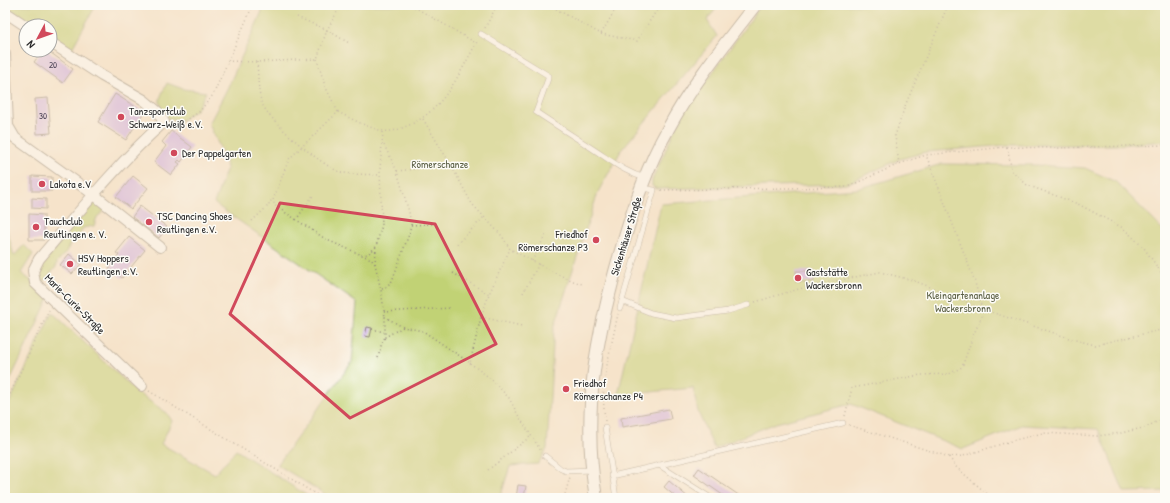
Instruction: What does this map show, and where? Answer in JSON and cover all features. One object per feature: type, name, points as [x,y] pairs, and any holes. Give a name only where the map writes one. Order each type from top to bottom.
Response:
[{"type":"street","name":"Sickenhäuser Straße","points":[[596,498],[592,470],[590,419],[591,393],[596,351],[614,275],[643,183],[660,142],[687,95],[755,5]]},
{"type":"street","points":[[5,12],[18,21]]},
{"type":"street","points":[[58,47],[102,76],[144,100],[157,111],[164,122]]},
{"type":"street","points":[[5,54],[8,126],[15,138],[94,194],[160,247]]},
{"type":"street","name":"Marie-Curie-Straße","points":[[142,386],[35,283],[33,271],[39,259],[94,194],[148,136],[164,122]]},
{"type":"lane","points":[[481,34],[549,76],[536,112],[620,168],[635,176],[654,190],[620,308]]},
{"type":"lane","points":[[622,301],[650,313],[676,318],[720,312],[748,304]]},
{"type":"lane","points":[[612,476],[843,423]]},
{"type":"lane","points":[[605,427],[616,498]]},
{"type":"lane","points":[[545,456],[561,469],[571,472],[592,470]]},
{"type":"lane","points":[[659,465],[711,498]]},
{"type":"path","points":[[164,122],[182,123],[199,112],[213,95],[253,5]]},
{"type":"path","points":[[341,5],[327,30],[317,59],[325,86],[338,112],[363,124],[384,131],[392,131],[403,128],[423,119],[438,105],[449,91],[498,5]]},
{"type":"path","points":[[411,5],[476,43]]},
{"type":"path","points":[[549,5],[600,34],[637,41],[660,5]]},
{"type":"path","points":[[600,34],[618,5]]},
{"type":"path","points":[[899,164],[895,136],[905,106],[948,5]]},
{"type":"path","points":[[297,17],[327,30],[350,43]]},
{"type":"path","points":[[227,62],[317,59]]},
{"type":"path","points":[[257,62],[261,102],[274,119],[301,147],[340,172],[380,175]]},
{"type":"path","points":[[252,221],[269,205],[269,202],[272,200],[289,159],[338,112]]},
{"type":"path","points":[[423,119],[451,165],[472,204],[502,236],[510,249],[573,281],[582,284]]},
{"type":"path","points":[[378,358],[385,337],[385,317],[375,264],[376,247],[382,225],[380,175],[384,131]]},
{"type":"path","points":[[381,290],[392,281],[408,237],[410,225],[409,212],[397,171],[382,141]]},
{"type":"path","points":[[654,190],[847,187],[899,164],[926,155],[1007,148],[1165,145]]},
{"type":"path","points":[[1007,148],[1012,171],[1027,185],[1078,204],[1123,228],[1144,248],[1165,278]]},
{"type":"path","points":[[926,155],[974,279],[982,309],[982,316],[962,367],[948,374],[920,375],[852,388],[843,423],[949,457],[963,456],[1043,433],[1098,436],[1121,433],[1147,427],[1165,417]]},
{"type":"path","points":[[397,171],[451,165]]},
{"type":"path","points":[[296,220],[314,194]]},
{"type":"path","points":[[272,200],[274,205],[327,240],[371,259],[375,264]]},
{"type":"path","points":[[269,205],[274,205]]},
{"type":"path","points":[[457,244],[484,217]]},
{"type":"path","points":[[410,225],[434,224]]},
{"type":"path","points":[[532,261],[546,234]]},
{"type":"path","points":[[362,255],[368,254],[376,247]]},
{"type":"path","points":[[470,363],[488,294],[510,249]]},
{"type":"path","points":[[523,293],[539,264]]},
{"type":"path","points":[[748,304],[785,292],[880,272],[918,282],[982,309],[1072,339],[1095,345],[1165,329]]},
{"type":"path","points":[[453,273],[488,294]]},
{"type":"path","points":[[5,405],[53,301]]},
{"type":"path","points":[[384,312],[451,308]]},
{"type":"path","points":[[605,427],[603,396],[607,365],[620,308]]},
{"type":"path","points":[[385,317],[403,327],[423,331],[470,363],[491,380],[509,398],[531,436],[545,456]]},
{"type":"path","points":[[481,317],[522,326]]},
{"type":"path","points":[[385,337],[403,327]]},
{"type":"path","points":[[372,330],[384,332]]},
{"type":"path","points":[[142,386],[322,498]]},
{"type":"path","points":[[488,470],[531,436]]},
{"type":"path","points":[[949,457],[958,468],[992,498]]},
{"type":"path","points":[[564,498],[571,472]]},
{"type":"highlighted area","points":[[280,203],[435,224],[496,344],[350,418],[230,314]]},
{"type":"green space","points":[[5,5],[96,5],[70,52],[58,44],[58,18],[20,18],[5,8]]},
{"type":"green space","name":"Römerschanze","points":[[265,5],[719,5],[707,20],[717,36],[622,149],[598,192],[554,328],[547,449],[538,464],[510,466],[500,498],[331,498],[278,465],[352,362],[357,303],[214,203],[227,168],[222,152],[209,124],[228,87]]},
{"type":"green space","points":[[761,5],[1165,5],[1165,141],[1115,145],[1007,145],[926,152],[900,159],[846,184],[657,189],[652,186],[652,180],[674,131],[685,111]]},
{"type":"green space","points":[[5,78],[7,126],[5,223]]},
{"type":"green space","points":[[167,83],[183,89],[206,92],[197,109],[182,120],[167,118],[161,108],[160,100]]},
{"type":"green space","name":"Kleingartenanlage Wackersbronn","points":[[942,164],[1036,165],[1085,168],[1116,182],[1165,232],[1165,491],[1124,492],[1098,429],[1022,425],[963,449],[851,404],[776,423],[714,448],[698,412],[693,388],[618,395],[661,204],[857,189]]},
{"type":"green space","points":[[93,198],[104,206],[105,210],[97,217],[94,226],[83,228],[78,237],[72,240],[66,252],[57,262],[56,267],[43,282],[39,281],[36,272],[41,262]]},
{"type":"green space","points":[[5,223],[14,256],[24,245],[33,254],[21,273],[49,298],[5,391]]},
{"type":"green space","points":[[52,312],[138,393],[167,413],[172,421],[161,444],[215,474],[236,450],[311,498],[5,498],[5,412]]},
{"type":"building","points":[[37,58],[58,58],[73,69],[63,83],[34,62]]},
{"type":"building","name":"Tanzsportclub Schwarz-Weiß e.V.","points":[[115,94],[144,112],[126,140],[98,122]]},
{"type":"building","points":[[48,98],[51,133],[37,134],[35,99]]},
{"type":"building","name":"Der Pappelgarten","points":[[171,131],[192,147],[181,162],[179,160],[177,162],[180,164],[171,175],[154,162],[166,146],[162,142]]},
{"type":"building","name":"Lakota e.V","points":[[32,176],[52,177],[52,191],[32,191]]},
{"type":"building","points":[[133,176],[148,188],[131,209],[116,197]]},
{"type":"building","points":[[32,198],[46,199],[46,209],[32,208]]},
{"type":"building","name":"TSC Dancing Shoes Reutlingen e.V.","points":[[140,206],[167,227],[159,238],[132,217]]},
{"type":"building","name":"Tauchclub Reutlingen e. V.","points":[[29,214],[44,215],[44,240],[29,240]]},
{"type":"building","points":[[129,237],[145,250],[122,278],[109,268],[119,255],[116,253]]},
{"type":"building","name":"HSV Hoppers Reutlingen e.V.","points":[[69,254],[81,264],[72,274],[60,265]]},
{"type":"building","points":[[796,271],[814,271],[814,282],[796,282]]},
{"type":"building","points":[[367,327],[372,328],[370,337],[365,336]]},
{"type":"building","points":[[669,409],[671,419],[622,427],[621,418]]},
{"type":"building","points":[[699,468],[740,496],[738,498],[727,498],[694,475]]},
{"type":"building","points":[[669,481],[689,498],[677,498],[664,487]]},
{"type":"building","points":[[518,485],[526,486],[524,498],[516,498]]},
{"type":"place","name":"Tanzsportclub Schwarz-Weiß e.V.","points":[[121,117]]},
{"type":"place","name":"Der Pappelgarten","points":[[174,153]]},
{"type":"place","name":"Lakota e.V","points":[[42,184]]},
{"type":"place","name":"TSC Dancing Shoes Reutlingen e.V.","points":[[149,222]]},
{"type":"place","name":"Tauchclub Reutlingen e. V.","points":[[36,227]]},
{"type":"place","name":"Friedhof Römerschanze P3","points":[[596,240]]},
{"type":"place","name":"HSV Hoppers Reutlingen e.V.","points":[[70,264]]},
{"type":"place","name":"Gaststätte Wackersbronn","points":[[798,278]]},
{"type":"place","name":"Friedhof Römerschanze P4","points":[[566,389]]}]
